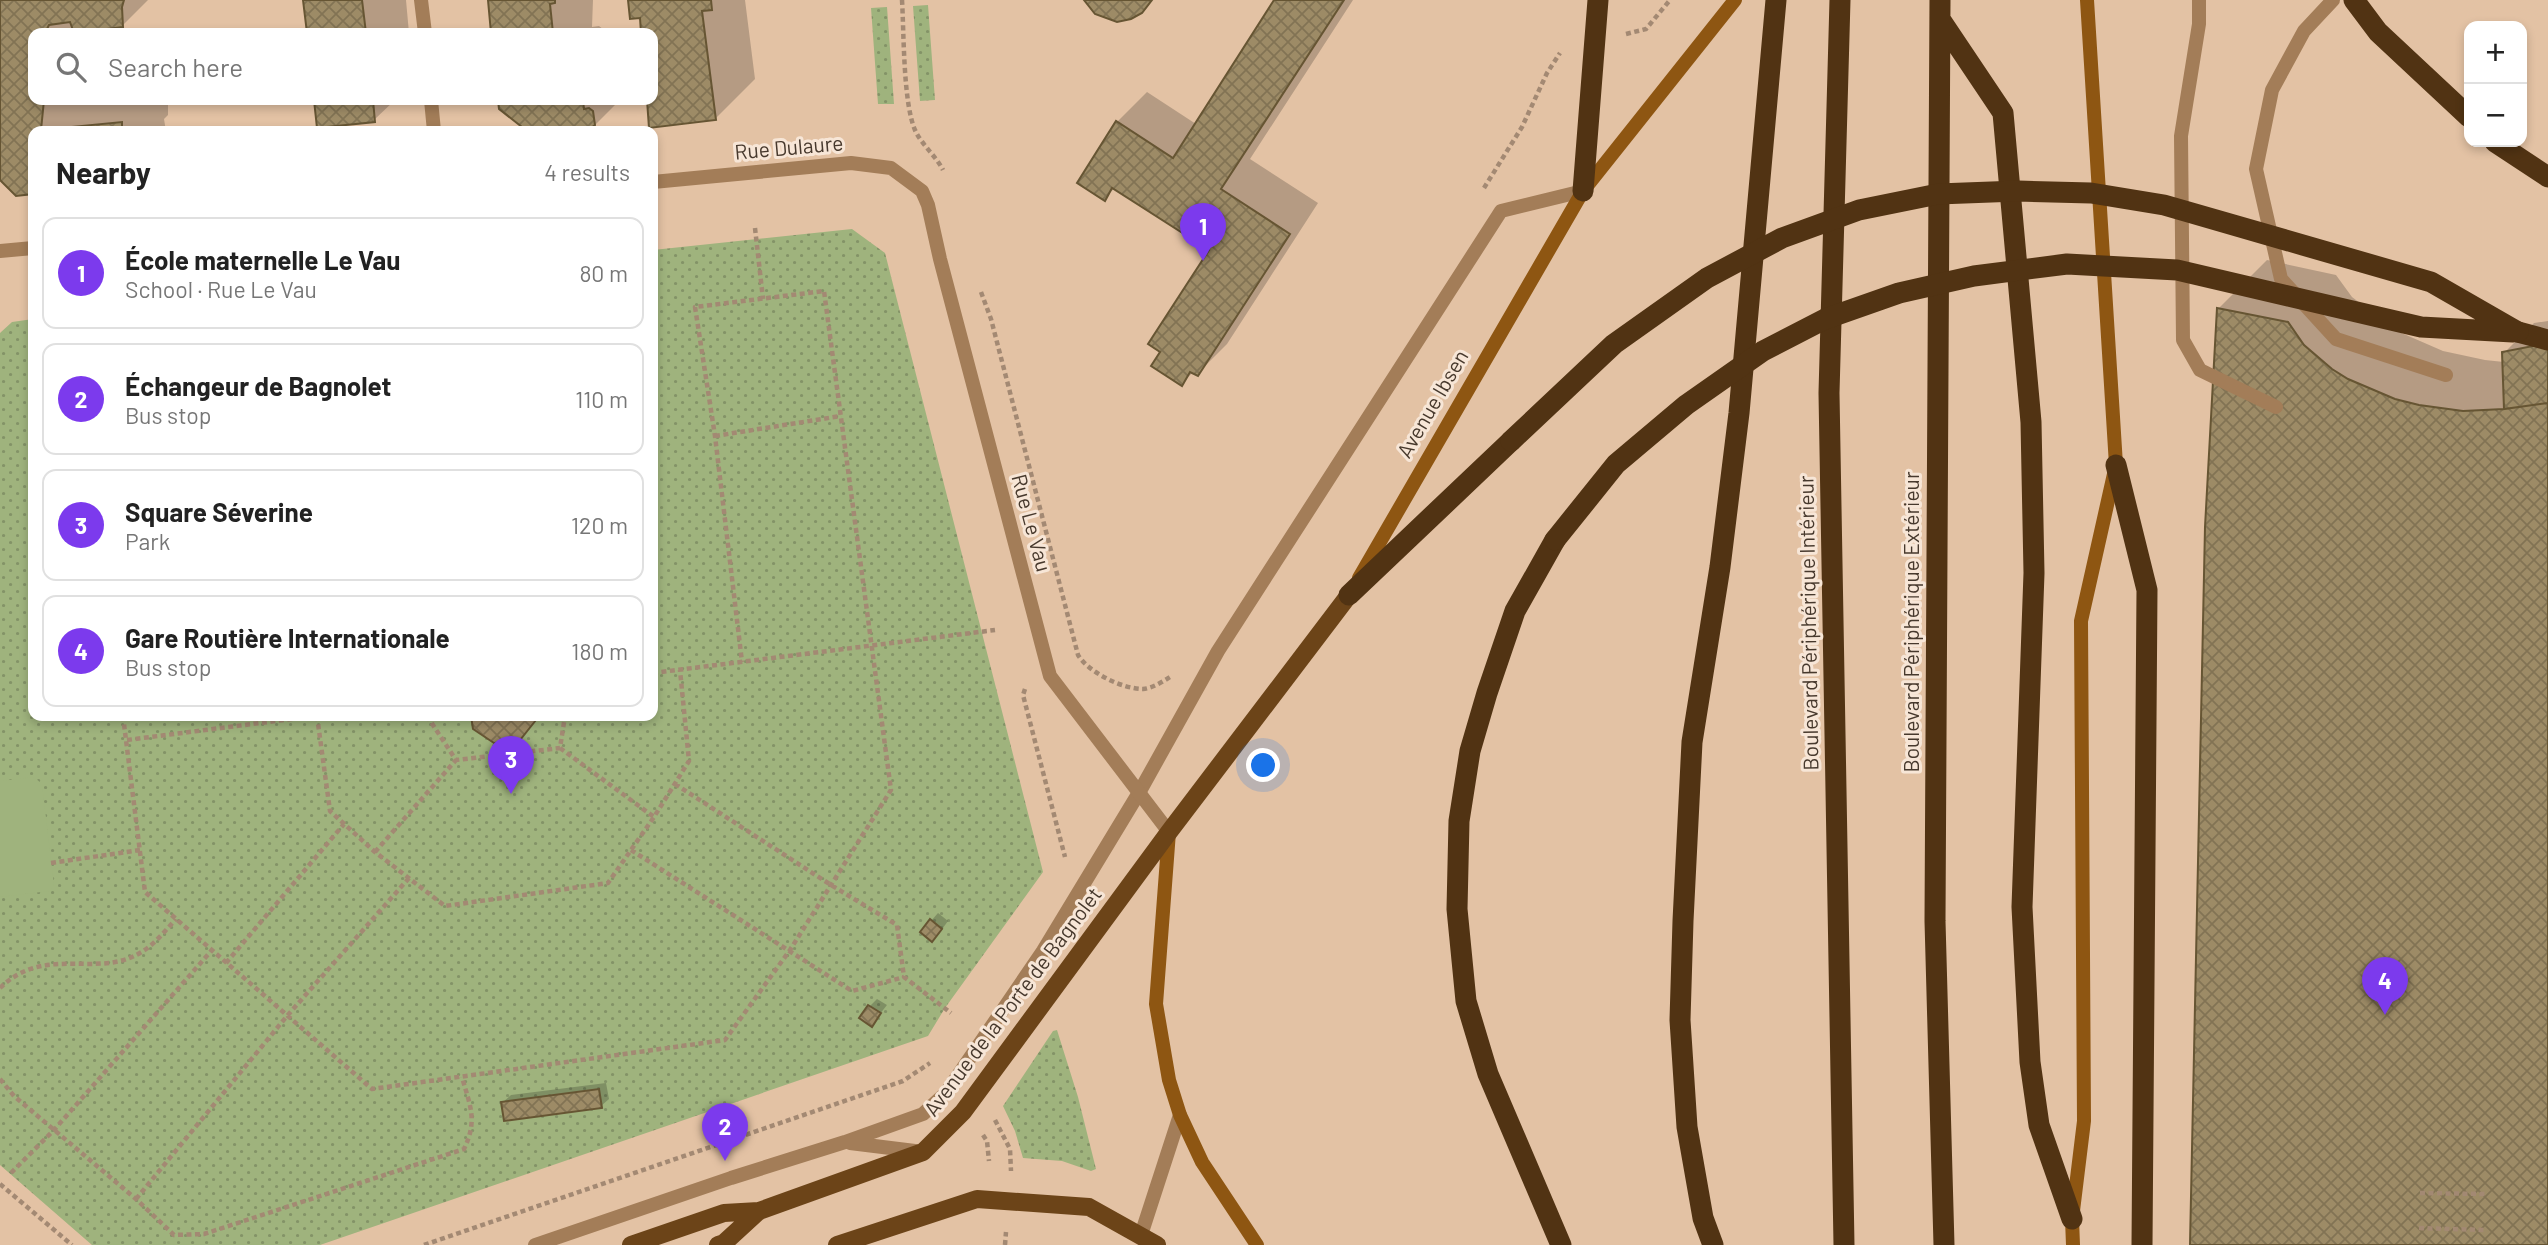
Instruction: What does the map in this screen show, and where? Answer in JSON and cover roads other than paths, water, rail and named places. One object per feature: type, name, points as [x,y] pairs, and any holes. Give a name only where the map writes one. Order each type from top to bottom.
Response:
[{"type":"highway","points":[[1583,191],[1598,0]]},
{"type":"highway","points":[[1713,1245],[1703,1218],[1688,1127],[1680,1020],[1692,743],[1720,567],[1737,426],[1776,0]]},
{"type":"highway","name":"Boulevard Périphérique Intérieur","points":[[1840,0],[1829,393],[1844,1245]]},
{"type":"highway","points":[[2354,0],[2378,32],[2464,112]]},
{"type":"highway","points":[[1940,10],[2003,113],[2031,422],[2035,573],[2022,907],[2030,1062],[2039,1125],[2072,1219]]},
{"type":"highway","name":"Boulevard Périphérique Extérieur","points":[[1940,10],[1935,922],[1944,1245]]},
{"type":"highway","points":[[2503,147],[2548,177]]},
{"type":"highway","points":[[1349,595],[1614,344],[1707,278],[1782,238],[1859,210],[1938,194],[2018,191],[2091,193],[2164,205],[2431,282],[2518,332]]},
{"type":"highway","points":[[1562,1245],[1488,1074],[1466,1001],[1457,909],[1459,821],[1470,751],[1515,611],[1555,540],[1616,464],[1686,405],[1763,351],[1825,319],[1899,293],[1974,276],[2067,264],[2177,270],[2421,327],[2518,332],[2548,340]]},
{"type":"highway","points":[[2116,465],[2147,590],[2142,1245]]},
{"type":"main road","name":"Avenue Ibsen","points":[[1169,832],[1349,595],[1583,191],[1735,0]]},
{"type":"main road","points":[[2073,1245],[2072,1219],[2084,1121],[2081,621],[2116,465],[2087,0]]},
{"type":"main road","points":[[1169,832],[1156,1004],[1168,1080],[1180,1115],[1202,1162],[1257,1245]]},
{"type":"main road","name":"Avenue de la Porte de Bagnolet","points":[[631,1245],[724,1213],[759,1211],[923,1152],[963,1112],[1169,832]]},
{"type":"main road","points":[[837,1245],[976,1199],[1089,1207],[1157,1245]]},
{"type":"main road","points":[[718,1245],[724,1243],[759,1211]]},
{"type":"street","points":[[421,0],[424,28]]},
{"type":"street","points":[[2199,0],[2199,24],[2181,136],[2183,340],[2200,370],[2276,407]]},
{"type":"street","points":[[2333,0],[2304,30],[2272,90],[2256,169],[2281,279],[2336,339],[2446,375]]},
{"type":"street","points":[[431,105],[434,126]]},
{"type":"street","name":"Rue Dulaure","points":[[658,182],[851,163],[891,168],[922,191]]},
{"type":"street","name":"Rue Le Vau","points":[[922,191],[928,205],[1050,676],[1169,832]]},
{"type":"street","points":[[535,1245],[923,1114],[946,1093],[1043,951],[1140,791],[1218,651],[1501,211],[1583,191]]},
{"type":"street","points":[[0,251],[28,248]]},
{"type":"street","points":[[1141,1235],[1180,1115]]},
{"type":"street","points":[[845,1142],[923,1152]]},
{"type":"place","name":"École maternelle Le Vau","points":[[1203,261]]},
{"type":"place","name":"Square Séverine","points":[[511,794]]},
{"type":"place","name":"Gare Routière Internationale","points":[[2385,1015]]},
{"type":"place","name":"Échangeur de Bagnolet","points":[[725,1161]]}]
